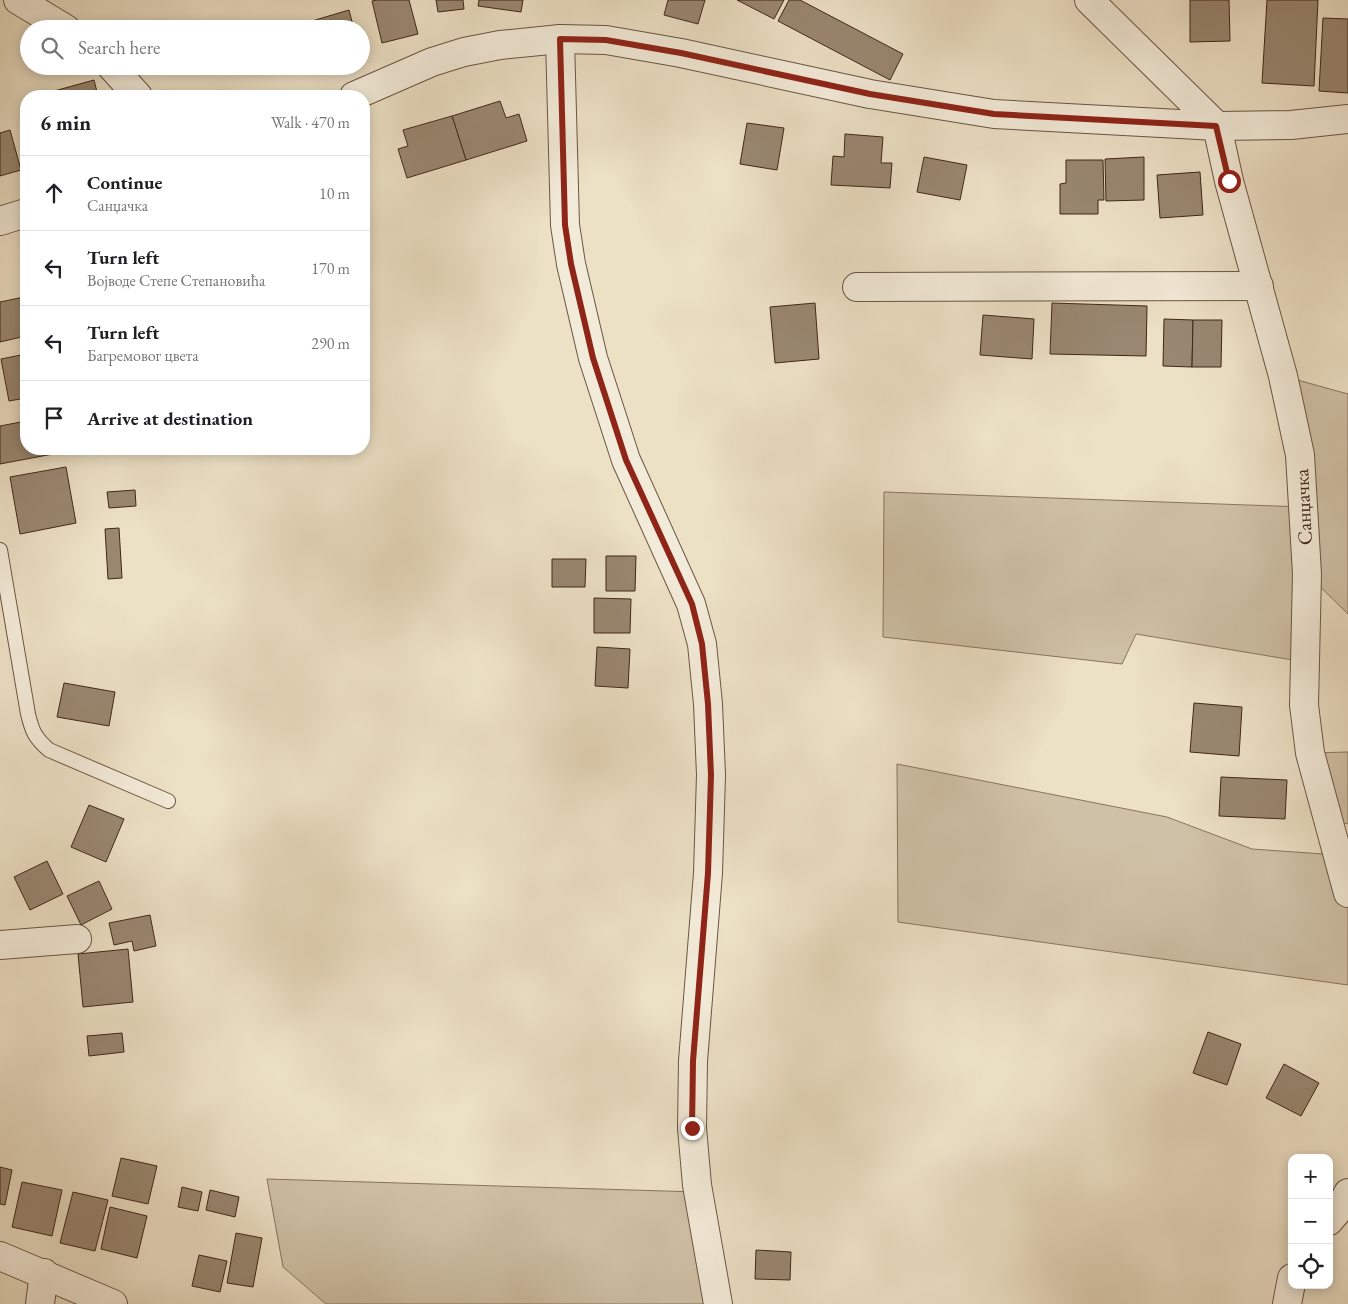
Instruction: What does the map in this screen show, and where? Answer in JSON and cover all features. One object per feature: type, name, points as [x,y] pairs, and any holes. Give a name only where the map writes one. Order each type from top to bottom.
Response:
[{"type":"street","points":[[18,0],[51,20]]},
{"type":"street","points":[[1089,0],[1216,126]]},
{"type":"street","points":[[560,39],[565,225],[571,264],[593,358],[626,460],[692,604],[702,644],[708,704],[711,775],[708,873],[693,1061],[692,1128],[697,1186],[718,1304]]},
{"type":"street","points":[[368,90],[432,62],[464,52],[500,45],[560,39],[615,42],[681,53],[870,94],[994,114],[1216,126],[1291,125],[1348,119]]},
{"type":"street","points":[[119,75],[133,90]]},
{"type":"street","name":"Санџачка","points":[[1216,126],[1229,181],[1283,376],[1300,455],[1307,574],[1304,705],[1310,753],[1348,893]]},
{"type":"street","points":[[0,221],[20,215]]},
{"type":"street","points":[[857,287],[1259,286]]},
{"type":"street","points":[[0,945],[77,939]]},
{"type":"street","points":[[1333,1216],[1341,1207],[1348,1193]]},
{"type":"street","points":[[0,1256],[44,1273],[113,1304]]},
{"type":"street","points":[[40,1304],[44,1273]]},
{"type":"street","points":[[1286,1304],[1289,1289]]},
{"type":"lane","points":[[0,550],[32,731],[49,750],[168,802]]},
{"type":"shaded area","points":[[1283,376],[1348,394],[1348,614],[1308,575],[1305,662],[1136,634],[1122,664],[883,637],[884,492],[1303,507]]},
{"type":"shaded area","points":[[1348,752],[1348,824],[1327,818],[1310,753]]},
{"type":"shaded area","points":[[897,764],[1167,817],[1252,849],[1338,855],[1348,893],[1348,985],[898,922]]},
{"type":"shaded area","points":[[267,1179],[698,1192],[720,1304],[326,1304],[283,1267]]},
{"type":"building","points":[[409,0],[418,34],[382,43],[372,1]]},
{"type":"building","points":[[436,0],[463,0],[464,9],[438,12]]},
{"type":"building","points":[[479,0],[523,0],[521,12],[478,6]]},
{"type":"building","points":[[668,0],[705,0],[698,24],[664,15]]},
{"type":"building","points":[[737,0],[784,0],[774,19]]},
{"type":"building","points":[[789,0],[800,0],[903,54],[890,80],[778,21]]},
{"type":"building","points":[[1190,0],[1229,0],[1230,41],[1190,42]]},
{"type":"building","points":[[1267,0],[1318,0],[1314,86],[1262,83]]},
{"type":"building","points":[[349,10],[352,20],[315,20]]},
{"type":"building","points":[[1323,18],[1348,19],[1348,93],[1319,91]]},
{"type":"building","points":[[94,80],[96,90],[58,90]]},
{"type":"building","points":[[500,101],[506,118],[519,114],[527,141],[466,160],[452,116]]},
{"type":"building","points":[[452,116],[466,160],[407,178],[398,149],[408,146],[403,130]]},
{"type":"building","points":[[747,123],[784,128],[777,170],[740,164]]},
{"type":"building","points":[[10,130],[20,170],[0,176],[0,133]]},
{"type":"building","points":[[845,134],[883,137],[881,163],[892,163],[890,188],[831,185],[833,156],[844,157]]},
{"type":"building","points":[[924,157],[967,165],[960,200],[917,192]]},
{"type":"building","points":[[1144,157],[1144,200],[1106,201],[1105,159]]},
{"type":"building","points":[[1066,160],[1103,160],[1104,200],[1098,200],[1098,214],[1060,214],[1060,184],[1066,183]]},
{"type":"building","points":[[1200,172],[1203,215],[1160,218],[1157,175]]},
{"type":"building","points":[[20,298],[20,337],[0,342],[0,302]]},
{"type":"building","points":[[815,303],[819,359],[775,363],[770,307]]},
{"type":"building","points":[[1052,303],[1147,306],[1146,356],[1050,354]]},
{"type":"building","points":[[983,315],[1034,319],[1032,359],[980,355]]},
{"type":"building","points":[[1164,319],[1193,320],[1192,367],[1163,366]]},
{"type":"building","points":[[1193,320],[1222,320],[1221,367],[1192,367]]},
{"type":"building","points":[[20,355],[20,399],[9,401],[1,359]]},
{"type":"building","points":[[20,422],[20,455],[48,455],[0,464],[0,426]]},
{"type":"building","points":[[66,467],[76,523],[20,534],[10,477]]},
{"type":"building","points":[[135,490],[136,506],[109,508],[107,492]]},
{"type":"building","points":[[119,528],[122,578],[108,579],[105,529]]},
{"type":"building","points":[[606,556],[636,556],[635,591],[606,591]]},
{"type":"building","points":[[552,559],[586,559],[585,587],[552,587]]},
{"type":"building","points":[[594,598],[631,599],[630,633],[594,633]]},
{"type":"building","points":[[597,647],[630,649],[628,688],[595,686]]},
{"type":"building","points":[[64,683],[115,692],[109,726],[57,717]]},
{"type":"building","points":[[1194,703],[1242,707],[1239,756],[1190,752]]},
{"type":"building","points":[[1221,777],[1287,780],[1285,819],[1219,816]]},
{"type":"building","points":[[89,805],[124,819],[106,862],[71,847]]},
{"type":"building","points":[[47,861],[63,894],[30,910],[14,877]]},
{"type":"building","points":[[99,881],[112,909],[81,925],[67,896]]},
{"type":"building","points":[[150,915],[156,946],[134,951],[132,941],[114,945],[109,923]]},
{"type":"building","points":[[128,949],[133,1002],[83,1007],[78,954]]},
{"type":"building","points":[[1208,1032],[1241,1044],[1227,1085],[1193,1073]]},
{"type":"building","points":[[122,1033],[124,1052],[89,1056],[87,1036]]},
{"type":"building","points":[[1284,1064],[1319,1083],[1301,1116],[1266,1098]]},
{"type":"building","points":[[121,1158],[157,1166],[148,1204],[112,1196]]},
{"type":"building","points":[[0,1167],[12,1170],[5,1205],[0,1204]]},
{"type":"building","points":[[22,1182],[62,1190],[52,1236],[12,1227]]},
{"type":"building","points":[[182,1187],[202,1192],[198,1211],[178,1207]]},
{"type":"building","points":[[210,1190],[239,1197],[235,1217],[206,1210]]},
{"type":"building","points":[[73,1192],[108,1200],[95,1251],[60,1243]]},
{"type":"building","points":[[110,1207],[147,1216],[137,1258],[101,1249]]},
{"type":"building","points":[[236,1233],[262,1238],[253,1287],[227,1283]]},
{"type":"building","points":[[756,1250],[791,1252],[790,1280],[755,1279]]},
{"type":"building","points":[[199,1255],[227,1261],[220,1292],[192,1286]]},
{"type":"route","points":[[692,1128],[693,1061],[708,873],[711,775],[708,704],[702,644],[692,604],[626,460],[593,358],[571,264],[565,225],[560,39],[606,40],[681,53],[870,94],[994,114],[1216,126],[1229,181]]}]
